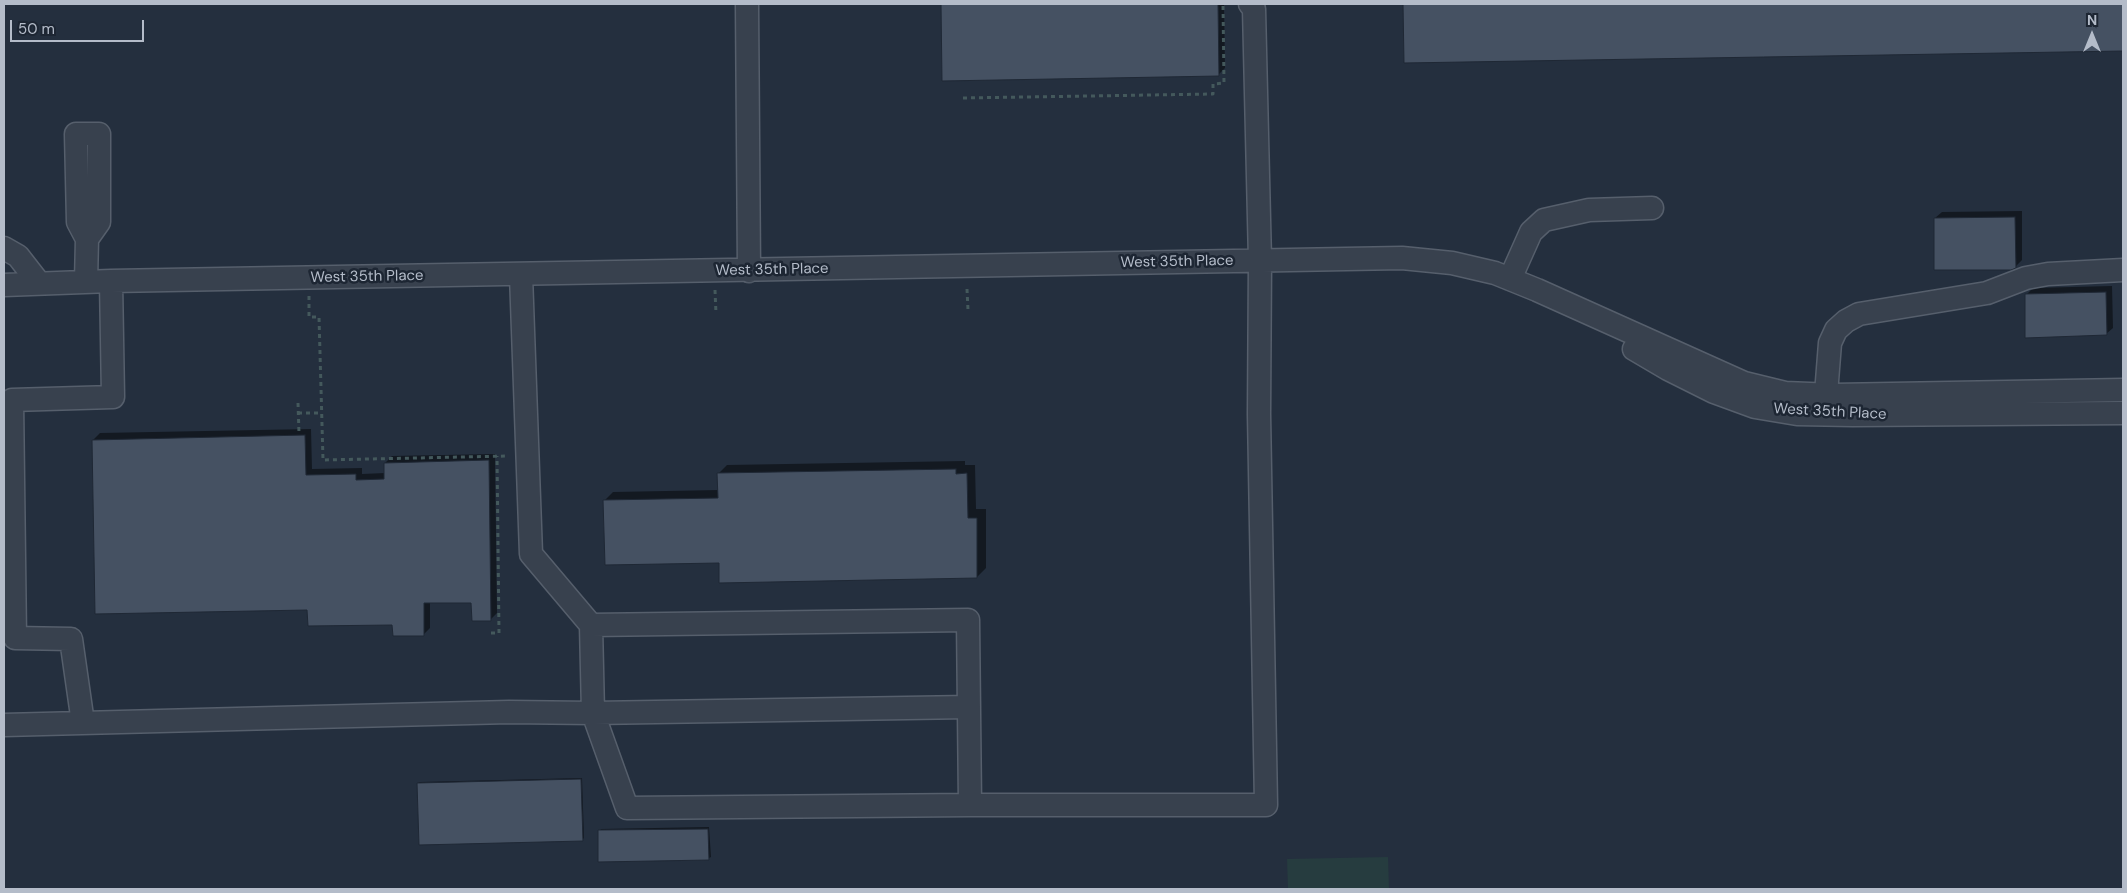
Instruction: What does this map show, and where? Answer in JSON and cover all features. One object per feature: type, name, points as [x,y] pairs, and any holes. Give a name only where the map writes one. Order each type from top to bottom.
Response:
[{"type":"street","points":[[746,4],[749,271]]},
{"type":"street","points":[[521,275],[531,554],[591,625],[593,713],[627,808],[1266,805],[1259,414],[1260,261],[1254,9],[1250,4]]},
{"type":"street","points":[[1510,279],[1531,232],[1544,220],[1588,210],[1652,208]]},
{"type":"street","points":[[86,282],[87,239]]},
{"type":"street","points":[[4,248],[18,256],[38,283]]},
{"type":"street","name":"West 35th Place","points":[[4,285],[111,281],[1402,258],[1452,263],[1495,273],[1537,290],[1744,384],[1785,393],[2123,390]]},
{"type":"street","points":[[1826,394],[1830,343],[1836,330],[1846,321],[1859,314],[1987,293],[2026,278],[2048,274],[2123,270]]},
{"type":"street","points":[[83,723],[71,639],[15,638],[12,400],[113,397],[111,281]]},
{"type":"street","name":"West 35th Place","points":[[1537,290],[1668,369],[1714,392],[1754,407],[1796,414],[1853,415],[2123,413]]},
{"type":"street","points":[[591,625],[968,620],[970,805]]},
{"type":"street","points":[[4,725],[509,712],[593,713],[968,707]]},
{"type":"path","points":[[963,98],[1213,94],[1213,84],[1224,83],[1222,4]]},
{"type":"path","points":[[716,287],[716,314]]},
{"type":"path","points":[[967,289],[968,310]]},
{"type":"path","points":[[309,294],[309,317],[319,317],[323,460],[514,456]]},
{"type":"path","points":[[298,403],[299,433]]},
{"type":"path","points":[[298,413],[322,413]]},
{"type":"path","points":[[491,633],[499,634],[497,456]]},
{"type":"green space","points":[[1388,857],[1389,889],[1288,889],[1287,859]]},
{"type":"building","points":[[941,4],[1218,4],[1219,76],[942,81]]},
{"type":"building","points":[[1403,4],[2123,4],[2123,51],[1404,63]]},
{"type":"building","points":[[2015,217],[2016,268],[2011,270],[1934,270],[1934,218]]},
{"type":"building","points":[[2106,292],[2107,335],[2025,338],[2025,294]]},
{"type":"building","points":[[305,435],[306,475],[356,474],[356,480],[384,479],[384,463],[489,460],[491,621],[472,621],[471,603],[424,603],[424,636],[393,636],[392,625],[308,626],[307,610],[95,614],[92,440]]},
{"type":"building","points":[[956,469],[956,474],[967,473],[968,518],[977,518],[977,578],[719,583],[719,563],[605,565],[603,500],[718,498],[717,473]]},
{"type":"building","points":[[581,779],[583,841],[419,845],[417,783]]},
{"type":"building","points":[[708,829],[709,860],[598,862],[598,830]]}]
